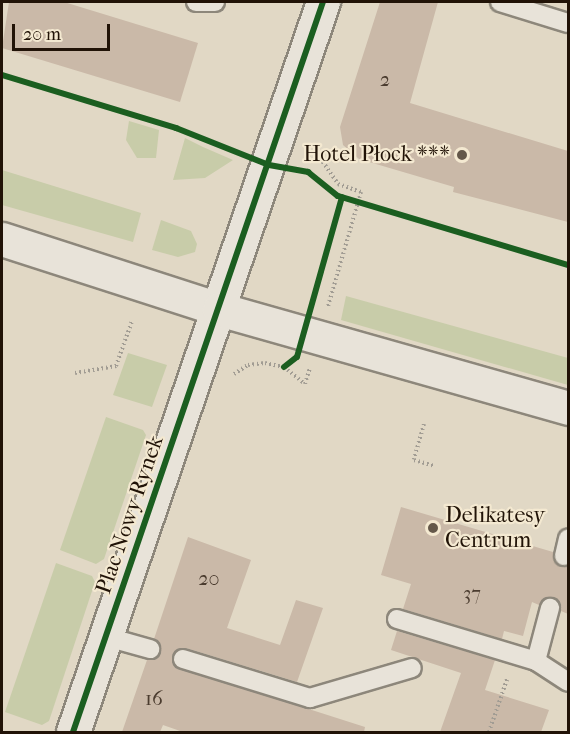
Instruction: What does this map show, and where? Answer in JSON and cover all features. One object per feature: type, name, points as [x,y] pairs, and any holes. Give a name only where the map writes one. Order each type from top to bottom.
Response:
[{"type":"street","name":"Plac Nowy Rynek","points":[[73,732],[323,2]]},
{"type":"street","points":[[2,239],[219,309],[568,408]]},
{"type":"lane","points":[[196,2],[215,2]]},
{"type":"lane","points":[[500,2],[568,23]]},
{"type":"lane","points":[[536,661],[550,608]]},
{"type":"lane","points":[[397,619],[536,661],[568,682]]},
{"type":"lane","points":[[107,637],[150,649]]},
{"type":"lane","points":[[183,659],[310,698],[412,668]]},
{"type":"path","points":[[234,374],[248,365],[284,367],[305,384],[312,336],[361,192],[338,184],[320,158],[274,146]]},
{"type":"path","points":[[326,185],[332,191]]},
{"type":"path","points":[[350,200],[369,206]]},
{"type":"path","points":[[75,373],[116,366],[132,321]]},
{"type":"path","points":[[284,367],[297,357],[312,336]]},
{"type":"path","points":[[424,424],[414,460],[435,466]]},
{"type":"path","points":[[489,732],[515,655]]},
{"type":"green space","points":[[129,121],[159,130],[156,158],[137,158],[126,140]]},
{"type":"green space","points":[[185,138],[233,160],[205,178],[173,180]]},
{"type":"green space","points":[[2,170],[141,213],[133,242],[2,205]]},
{"type":"green space","points":[[161,220],[191,231],[197,244],[195,252],[178,257],[152,250]]},
{"type":"green space","points":[[346,296],[568,358],[568,385],[341,320]]},
{"type":"green space","points":[[128,353],[167,365],[152,407],[113,395]]},
{"type":"green space","points":[[106,417],[143,430],[146,435],[104,559],[96,564],[60,550]]},
{"type":"green space","points":[[56,563],[92,576],[95,582],[49,721],[42,725],[5,712]]},
{"type":"building","points":[[9,2],[64,2],[198,43],[180,102],[2,48]]},
{"type":"building","name":"Hotel Płock ***","points":[[380,2],[438,2],[410,103],[568,151],[568,222],[453,192],[454,187],[359,159],[343,145],[340,127]]},
{"type":"building","points":[[401,507],[553,552],[557,565],[568,566],[568,614],[561,611],[553,597],[539,605],[532,602],[523,636],[504,631],[502,639],[403,609],[411,584],[381,575]]},
{"type":"building","points":[[188,537],[251,560],[227,628],[280,645],[296,600],[323,608],[297,682],[186,648],[175,651],[174,666],[365,727],[364,732],[183,732],[163,725],[160,732],[122,732],[147,660],[161,653],[154,639]]},
{"type":"building","points":[[397,631],[495,660],[485,690],[549,710],[541,732],[440,732],[461,673],[391,650]]},
{"type":"cycle path","points":[[73,732],[323,2]]},
{"type":"cycle path","points":[[2,75],[176,128],[269,165],[308,172],[338,196],[568,265]]},
{"type":"cycle path","points":[[284,367],[297,357],[342,197]]},
{"type":"place","name":"Hotel Płock ***","points":[[462,155]]},
{"type":"place","name":"Delikatesy Centrum","points":[[433,528]]}]
